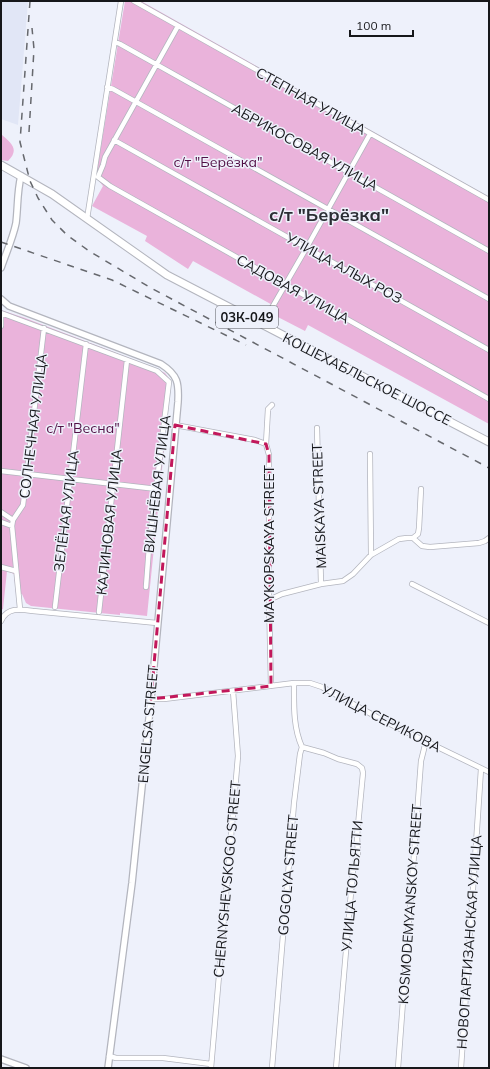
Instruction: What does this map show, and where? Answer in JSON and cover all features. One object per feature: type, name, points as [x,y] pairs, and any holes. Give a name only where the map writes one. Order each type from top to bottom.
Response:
[{"type":"main road","name":"КОШЕХАБЛЬСКОЕ ШОССЕ","points":[[1,165],[52,194],[167,275],[489,442]]},
{"type":"street","points":[[87,219],[96,177],[107,87],[118,43],[121,1]]},
{"type":"street","name":"СТЕПНАЯ УЛИЦА","points":[[134,1],[489,200]]},
{"type":"street","points":[[96,177],[103,165],[104,157],[178,26]]},
{"type":"street","name":"АБРИКОСОВАЯ УЛИЦА","points":[[118,43],[489,251]]},
{"type":"street","points":[[107,87],[135,101],[489,300]]},
{"type":"street","points":[[262,325],[350,172],[370,134]]},
{"type":"street","name":"УЛИЦА АЛЫХ РОЗ","points":[[114,140],[489,350]]},
{"type":"street","points":[[1,268],[10,245],[16,223],[18,188],[21,176]]},
{"type":"street","name":"САДОВАЯ УЛИЦА","points":[[96,177],[489,399]]},
{"type":"street","name":"ENGELSA STREET","points":[[1,301],[9,306],[160,364],[169,369],[177,378],[178,391],[175,425],[132,882],[108,1068]]},
{"type":"street","points":[[1,312],[127,360]]},
{"type":"street","points":[[1,317],[1,326]]},
{"type":"street","name":"СОЛНЕЧНАЯ УЛИЦА","points":[[20,609],[12,526],[13,520],[24,505],[44,328]]},
{"type":"street","name":"ЗЕЛЁНАЯ УЛИЦА","points":[[55,607],[86,344]]},
{"type":"street","name":"ВИШНЁВАЯ УЛИЦА","points":[[127,360],[156,371],[170,382],[149,547],[146,587]]},
{"type":"street","name":"КАЛИНОВАЯ УЛИЦА","points":[[99,612],[127,360]]},
{"type":"street","name":"MAYKOPSKAYA STREET","points":[[271,686],[269,600],[269,455],[266,444],[268,409],[272,405]]},
{"type":"street","points":[[175,425],[255,440],[266,444]]},
{"type":"street","name":"MAISKAYA STREET","points":[[317,428],[321,584]]},
{"type":"street","points":[[370,454],[371,555]]},
{"type":"street","points":[[1,471],[157,489]]},
{"type":"street","points":[[269,600],[282,594],[321,584],[343,581],[353,574],[371,555],[399,540],[413,538],[418,534],[419,528],[421,489]]},
{"type":"street","points":[[1,512],[13,520]]},
{"type":"street","points":[[2,522],[12,526]]},
{"type":"street","points":[[413,538],[422,546],[430,547],[479,543],[486,541],[489,538]]},
{"type":"street","points":[[1,567],[16,571]]},
{"type":"street","points":[[412,584],[489,623]]},
{"type":"street","points":[[1,622],[3,614],[20,609],[157,623]]},
{"type":"street","name":"УЛИЦА СЕРИКОВА","points":[[150,699],[164,699],[294,683],[310,683],[322,687],[360,709],[489,772]]},
{"type":"street","name":"GOGOLYA STREET","points":[[272,1068],[294,803],[302,747],[298,738],[294,709],[294,683]]},
{"type":"street","name":"CHERNYSHEVSKOGO STREET","points":[[211,1066],[238,756],[233,691]]},
{"type":"street","name":"KOSMODEMYANSKOY STREET","points":[[398,1068],[421,761],[426,741]]},
{"type":"street","name":"УЛИЦА ТОЛЬЯТТИ","points":[[302,747],[357,764],[362,768],[363,773],[357,836],[358,854],[353,869],[336,1068]]},
{"type":"street","name":"НОВОПАРТИЗАНСКАЯ УЛИЦА","points":[[461,1068],[481,768]]},
{"type":"street","points":[[109,1056],[116,1058],[163,1058],[211,1066]]},
{"type":"street","points":[[1,1059],[26,1068]]},
{"type":"highlighted area","points":[[175,425],[266,444],[269,455],[271,686],[151,699]]},
{"type":"shaded area","points":[[1,1],[28,1],[18,125],[1,119]]},
{"type":"green space","name":"с/т \"Берёзка\"","points":[[125,1],[141,1],[489,197],[489,424],[308,325],[305,331],[272,314],[276,307],[193,261],[188,269],[145,241],[147,236],[92,206],[103,186],[96,177]]},
{"type":"green space","points":[[1,134],[13,146],[14,150],[12,157],[8,161],[1,160]]},
{"type":"green space","name":"с/т \"Весна\"","points":[[1,310],[153,367],[165,373],[171,381],[147,616],[120,613],[120,615],[31,606],[26,603],[22,594],[16,593],[14,574],[7,571],[3,609],[1,610]]},
{"type":"railway","points":[[30,1],[20,142],[30,181],[38,198],[52,220],[67,235],[89,251],[151,288],[489,468]]},
{"type":"railway","points":[[29,132],[34,49],[32,28]]},
{"type":"railway","points":[[1,242],[112,280],[246,345]]},
{"type":"district","name":"с/т \"Берёзка\"","points":[[329,214]]}]
